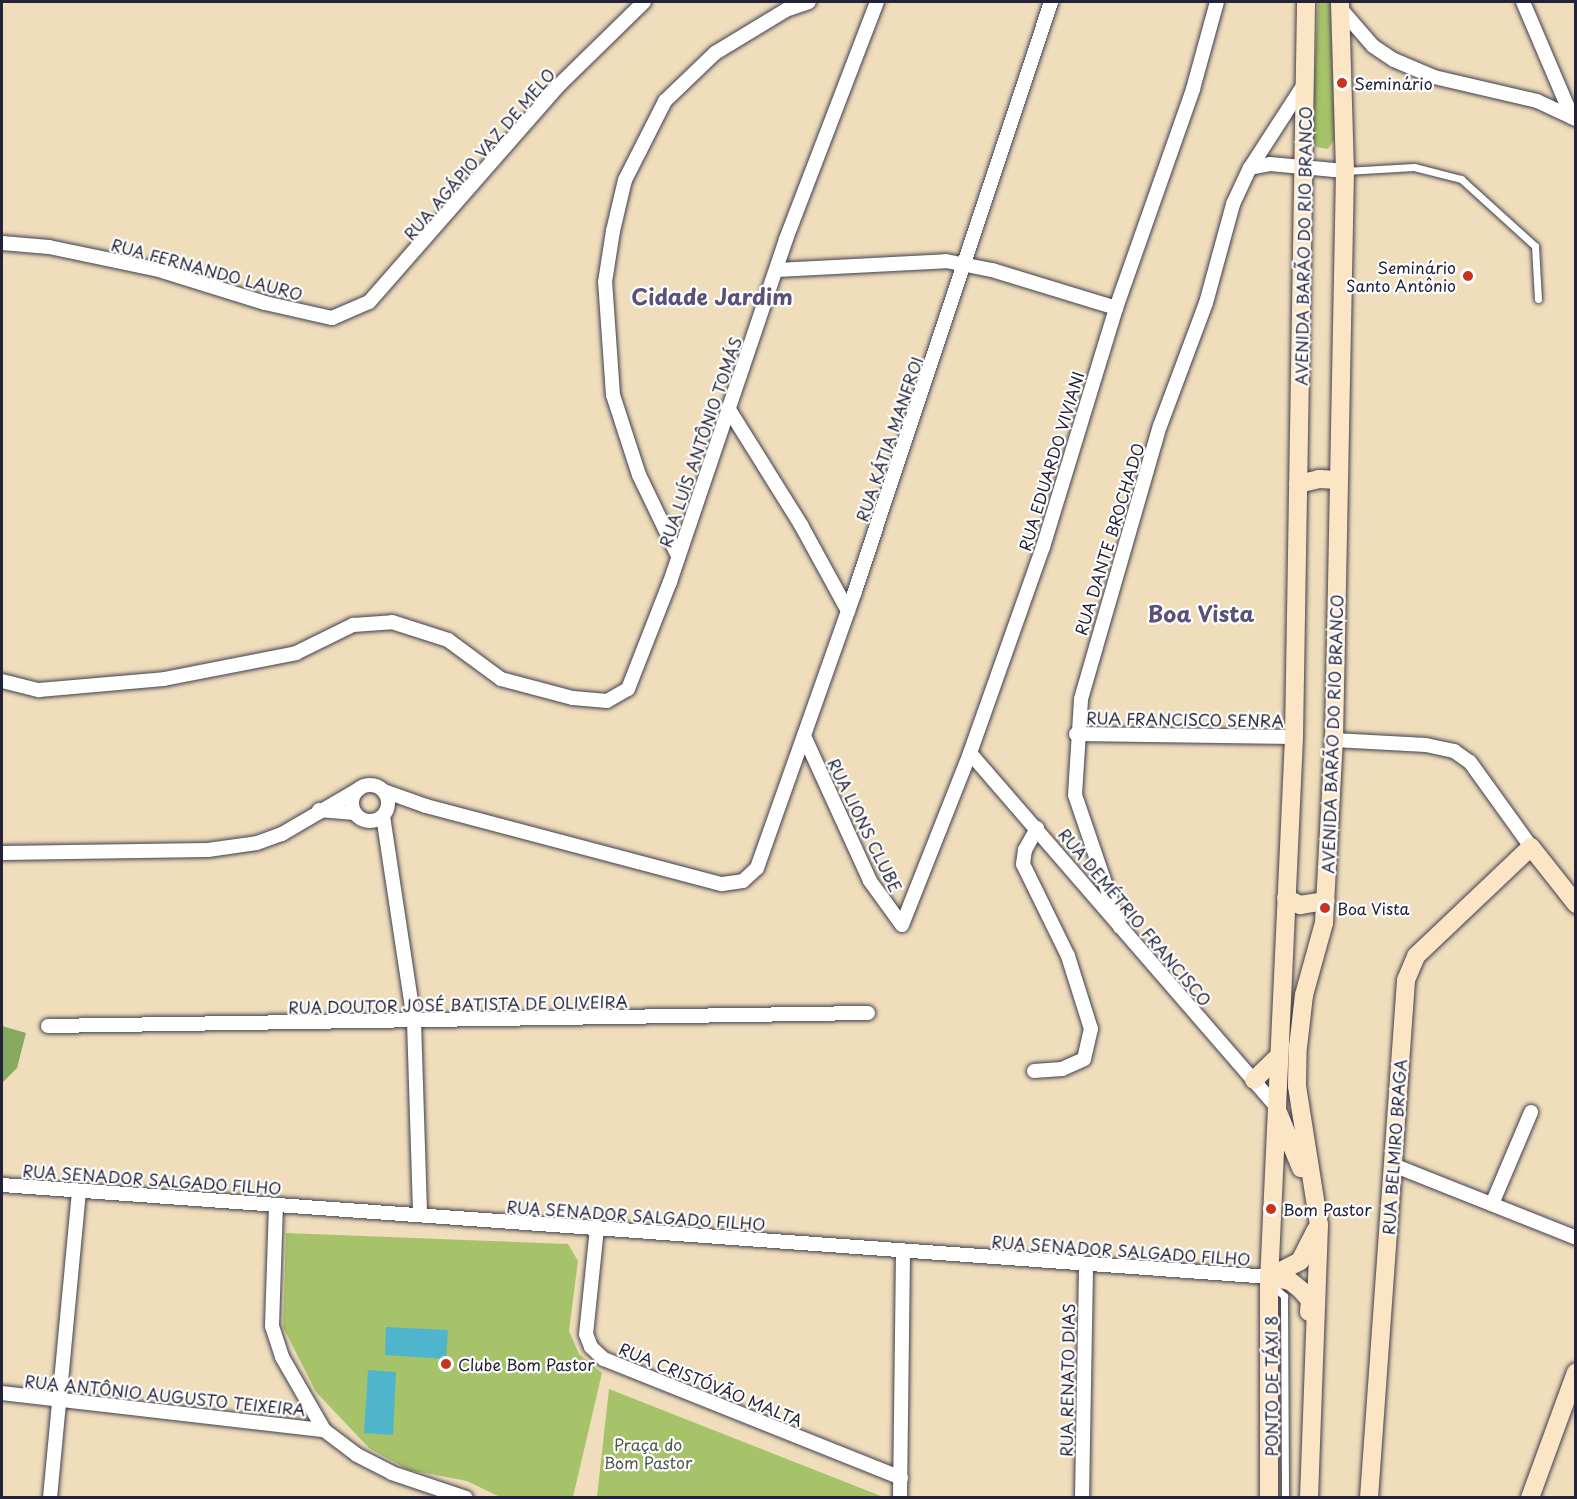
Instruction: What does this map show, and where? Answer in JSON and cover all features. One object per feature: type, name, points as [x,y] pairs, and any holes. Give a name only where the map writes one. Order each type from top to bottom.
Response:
[{"type":"main road","name":"AVENIDA BARÃO DO RIO BRANCO","points":[[1269,1497],[1269,1280],[1277,1058],[1294,737],[1306,2]]},
{"type":"main road","name":"AVENIDA BARÃO DO RIO BRANCO","points":[[1309,1497],[1311,1368],[1319,1225],[1311,1191],[1297,1086],[1298,1047],[1304,995],[1324,923],[1334,740],[1345,171],[1340,5]]},
{"type":"main road","points":[[1298,484],[1319,479],[1338,480]]},
{"type":"main road","points":[[1531,847],[1575,904]]},
{"type":"main road","name":"RUA BELMIRO BRAGA","points":[[1369,1497],[1406,980],[1416,956],[1531,847]]},
{"type":"main road","points":[[1286,898],[1300,905],[1326,901]]},
{"type":"main road","points":[[1254,1080],[1277,1058]]},
{"type":"main road","points":[[1275,1104],[1311,1191]]},
{"type":"main road","points":[[1269,1280],[1300,1261],[1319,1225]]},
{"type":"main road","points":[[1269,1280],[1290,1281],[1310,1300],[1307,1352],[1311,1368]]},
{"type":"main road","points":[[1530,1497],[1575,1372]]},
{"type":"street","name":"RUA AGÁPIO VAZ DE MELO","points":[[332,318],[369,302],[558,86],[644,2]]},
{"type":"street","points":[[678,556],[639,475],[613,395],[605,282],[613,231],[625,180],[665,101],[715,53],[786,10],[809,2]]},
{"type":"street","name":"RUA LUÍS ANTÔNIO TOMÁS","points":[[2,681],[39,690],[164,679],[296,653],[353,626],[392,622],[448,640],[501,679],[573,698],[607,701],[628,689],[678,556],[777,270],[877,2]]},
{"type":"street","name":"RUA KÁTIA MANFROI","points":[[426,806],[722,884],[743,881],[757,868],[848,611],[1051,2]]},
{"type":"street","name":"RUA EDUARDO VIVIANI","points":[[902,926],[970,753],[1043,547],[1116,308],[1194,89],[1217,2]]},
{"type":"street","points":[[1523,2],[1574,118]]},
{"type":"street","points":[[1340,5],[1373,46],[1394,60],[1434,78],[1537,101],[1574,118]]},
{"type":"street","name":"RUA DANTE BROCHADO","points":[[1120,927],[1075,795],[1076,734],[1093,649],[1160,426],[1206,303],[1233,204],[1250,168],[1305,82]]},
{"type":"street","points":[[1250,168],[1270,164],[1305,170],[1345,171]]},
{"type":"street","name":"RUA FERNANDO LAURO","points":[[2,243],[49,247],[159,270],[265,303],[332,318]]},
{"type":"street","points":[[777,270],[934,261],[965,264],[1116,308]]},
{"type":"street","points":[[728,408],[801,525],[848,611]]},
{"type":"street","name":"RUA FRANCISCO SENRA","points":[[1076,734],[1294,737]]},
{"type":"street","name":"RUA LIONS CLUBE","points":[[804,736],[870,880],[902,926]]},
{"type":"street","points":[[1334,740],[1426,745],[1454,751],[1470,762],[1531,847]]},
{"type":"street","name":"RUA DEMÉTRIO FRANCISCO","points":[[970,753],[1275,1104]]},
{"type":"street","points":[[2,853],[208,850],[257,843],[282,834],[319,810],[359,789],[374,785],[426,806]]},
{"type":"street","points":[[355,813],[352,803],[359,789]]},
{"type":"street","points":[[384,790],[414,1021],[420,1215]]},
{"type":"street","points":[[319,810],[355,813],[368,821],[386,811],[426,806]]},
{"type":"street","points":[[1034,1071],[1062,1069],[1084,1059],[1091,1029],[1068,956],[1023,864],[1025,850],[1037,828]]},
{"type":"street","name":"RUA DOUTOR JOSÉ BATISTA DE OLIVEIRA","points":[[48,1026],[868,1013]]},
{"type":"street","points":[[1492,1204],[1531,1112]]},
{"type":"street","points":[[1393,1165],[1575,1238]]},
{"type":"street","name":"RUA SENADOR SALGADO FILHO","points":[[2,1185],[1086,1264],[1269,1280]]},
{"type":"street","points":[[50,1497],[79,1191]]},
{"type":"street","points":[[276,1205],[272,1326],[282,1357],[324,1430],[357,1455],[392,1473],[466,1497]]},
{"type":"street","name":"RUA CRISTÓVÃO MALTA","points":[[597,1228],[586,1334],[591,1347],[604,1359],[901,1478]]},
{"type":"street","points":[[900,1497],[903,1251]]},
{"type":"street","name":"RUA RENATO DIAS","points":[[1082,1497],[1086,1264]]},
{"type":"street","name":"RUA ANTÔNIO AUGUSTO TEIXEIRA","points":[[2,1393],[324,1430]]},
{"type":"lane","points":[[1345,171],[1414,166],[1461,179],[1535,246],[1539,299]]},
{"type":"lane","name":"PONTO DE TÁXI 8","points":[[1269,1280],[1284,1296],[1285,1497]]},
{"type":"green space","points":[[1318,2],[1330,2],[1335,138],[1328,149],[1316,147],[1312,137]]},
{"type":"green space","points":[[2,1026],[26,1033],[17,1068],[2,1083]]},
{"type":"green space","name":"Clube Bom Pastor","points":[[286,1233],[568,1244],[578,1261],[569,1331],[579,1354],[602,1373],[573,1497],[500,1497],[467,1481],[409,1470],[370,1449],[316,1392],[283,1327]]},
{"type":"green space","name":"Praça do Bom Pastor","points":[[609,1389],[881,1496],[881,1497],[597,1497]]},
{"type":"water","points":[[386,1327],[448,1330],[446,1359],[385,1355]]},
{"type":"water","points":[[368,1370],[396,1372],[393,1435],[364,1433]]},
{"type":"place","name":"Seminário","points":[[1342,83]]},
{"type":"place","name":"Seminário Santo Antônio","points":[[1468,276]]},
{"type":"place","name":"Boa Vista","points":[[1325,908]]},
{"type":"place","name":"Bom Pastor","points":[[1271,1209]]},
{"type":"place","name":"Clube Bom Pastor","points":[[446,1364]]},
{"type":"district","name":"Cidade Jardim","points":[[712,296]]},
{"type":"district","name":"Boa Vista","points":[[1201,613]]}]
